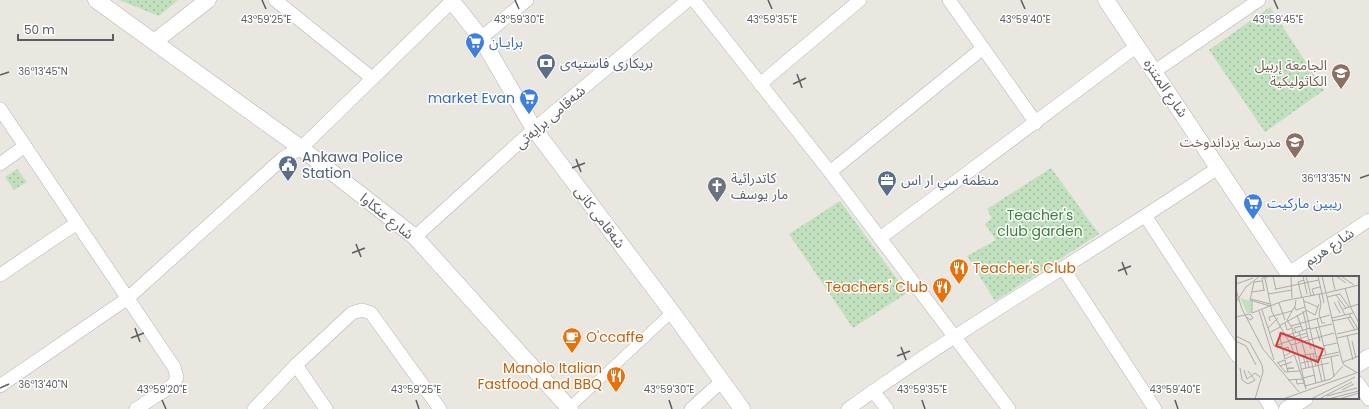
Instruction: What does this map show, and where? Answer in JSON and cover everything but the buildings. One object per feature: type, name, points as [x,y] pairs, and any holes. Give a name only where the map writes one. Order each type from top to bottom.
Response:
[{"type":"street","name":"شارع عنكاوا","points":[[96,0],[301,148],[415,238],[570,409]]},
{"type":"street","points":[[154,42],[208,0]]},
{"type":"street","points":[[275,0],[372,78]]},
{"type":"street","points":[[0,386],[128,298],[283,158],[301,148],[452,0]]},
{"type":"street","name":"شەقامی کانی","points":[[452,0],[481,38],[534,130],[672,312],[742,409]]},
{"type":"street","points":[[481,38],[527,0]]},
{"type":"street","name":"شەقامی برایەتی","points":[[415,238],[534,130],[688,0]]},
{"type":"street","points":[[694,0],[830,172],[1009,409]]},
{"type":"street","points":[[760,84],[860,0]]},
{"type":"street","points":[[949,0],[1036,123]]},
{"type":"street","name":"شارع المتنزه","points":[[1106,0],[1155,71],[1290,275]]},
{"type":"street","points":[[1155,71],[1259,0]]},
{"type":"street","points":[[880,238],[1036,123],[1137,46]]},
{"type":"street","points":[[830,172],[983,48]]},
{"type":"street","points":[[0,109],[174,367],[176,377],[172,384],[136,409]]},
{"type":"street","points":[[0,164],[25,146]]},
{"type":"street","points":[[848,409],[955,337],[1146,217],[1219,167]]},
{"type":"street","points":[[1146,217],[1236,354]]},
{"type":"street","name":"شارع هريم","points":[[1290,275],[1369,220]]},
{"type":"street","points":[[0,275],[78,223]]},
{"type":"street","points":[[1063,268],[1155,409]]},
{"type":"street","points":[[254,409],[296,365],[352,313],[362,310],[371,313],[440,409]]},
{"type":"street","points":[[570,409],[672,312]]},
{"type":"street","points":[[1359,363],[1369,357]]},
{"type":"street","points":[[296,365],[326,409]]},
{"type":"street","points":[[691,409],[722,381]]},
{"type":"street","points":[[1359,384],[1369,399]]},
{"type":"street","points":[[873,391],[887,409]]},
{"type":"street","points":[[1266,399],[1272,409]]},
{"type":"street","points":[[1287,409],[1303,399]]},
{"type":"green space","points":[[119,0],[178,0],[159,16]]},
{"type":"green space","points":[[1270,7],[1324,90],[1265,132],[1209,50]]},
{"type":"green space","name":"Teacher's club garden","points":[[1051,168],[1099,234],[995,301],[967,256],[996,240],[985,224],[992,218],[987,209]]},
{"type":"green space","points":[[17,169],[27,182],[14,190],[5,177]]},
{"type":"green space","points":[[840,201],[907,293],[853,328],[789,234]]},
{"type":"place","name":"برایـان","points":[[475,59]]},
{"type":"place","name":"بریکاری فاستپەی","points":[[546,80]]},
{"type":"place","name":"الجامعة إربيل الكاثوليكية","points":[[1341,90]]},
{"type":"place","name":"market Evan","points":[[529,115]]},
{"type":"place","name":"مدرسة يزداندوخت","points":[[1295,159]]},
{"type":"place","name":"Ankawa Police Station","points":[[288,182]]},
{"type":"place","name":"منظمة سي ار اس","points":[[887,197]]},
{"type":"place","name":"كاتدرائية مار يوسف","points":[[717,203]]},
{"type":"place","name":"ريبين ماركيت","points":[[1253,220]]},
{"type":"place","name":"Teacher's Club","points":[[959,285]]},
{"type":"place","name":"Teachers' Club","points":[[942,304]]},
{"type":"place","name":"O'ccaffe","points":[[572,354]]},
{"type":"place","name":"Manolo Italian Fastfood and BBQ","points":[[616,393]]}]
